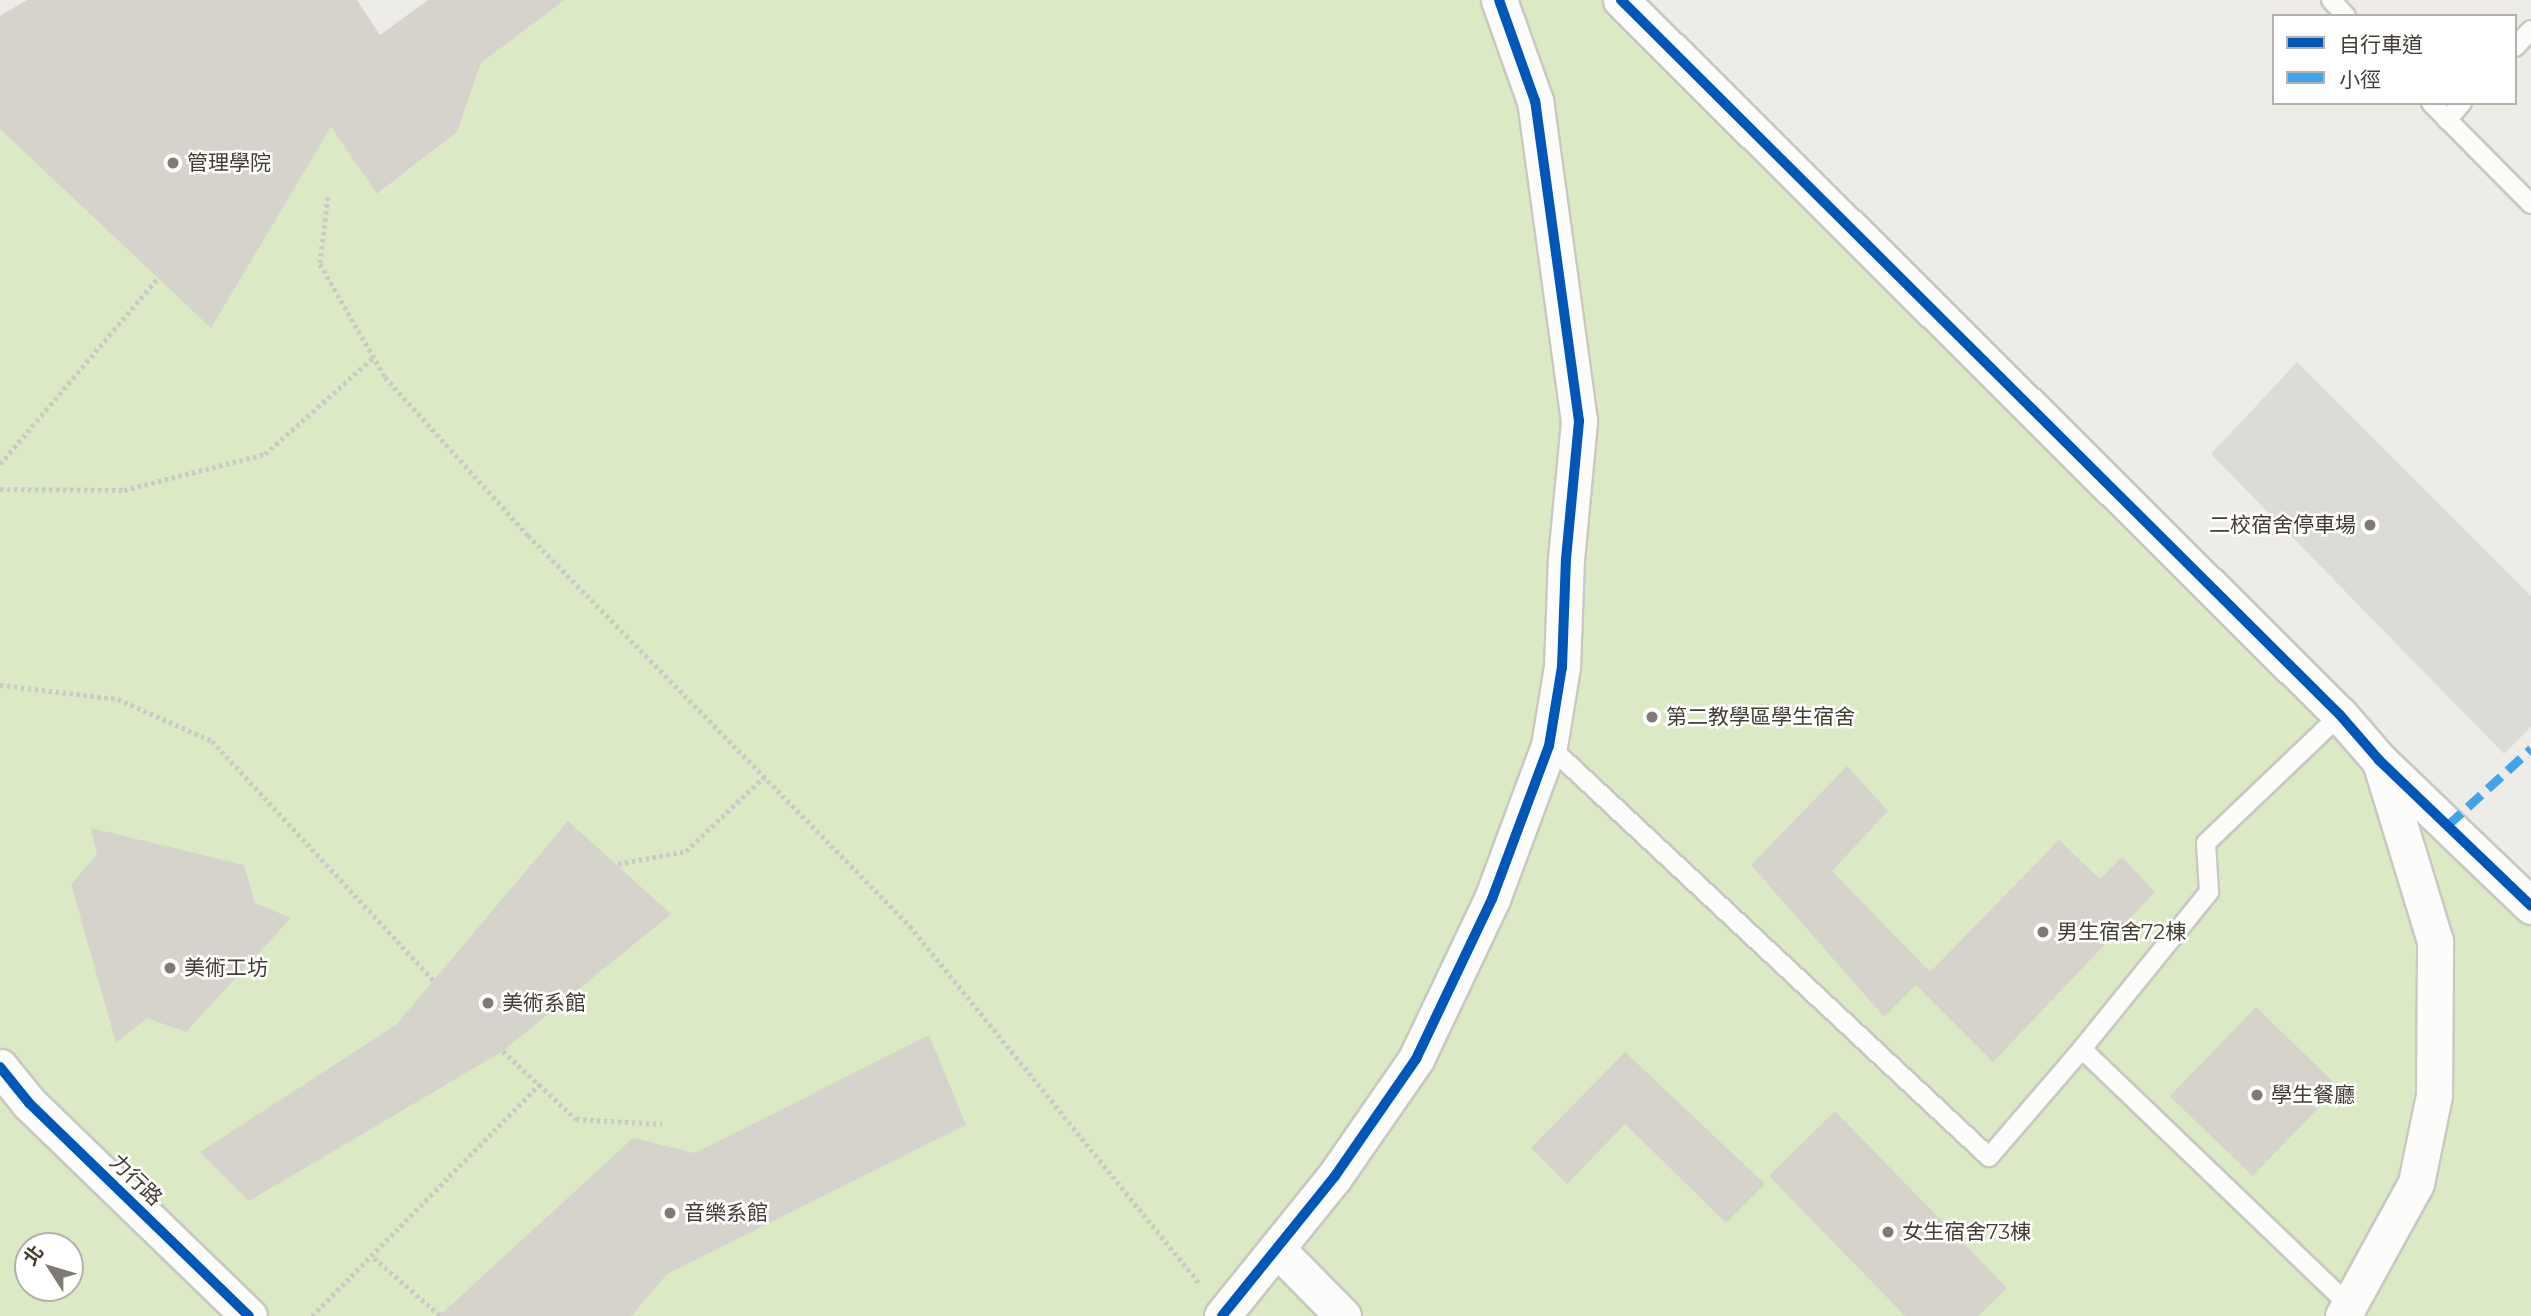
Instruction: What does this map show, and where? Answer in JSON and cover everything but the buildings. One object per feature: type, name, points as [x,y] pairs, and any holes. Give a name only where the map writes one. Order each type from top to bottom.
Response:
[{"type":"street","points":[[1223,1315],[1335,1176],[1416,1059],[1492,899],[1549,746],[1562,667],[1566,559],[1579,421],[1535,101],[1499,0]]},
{"type":"street","points":[[1621,0],[2340,715],[2379,760],[2531,906]]},
{"type":"street","points":[[2347,1312],[2416,1183],[2434,1095],[2435,941],[2379,760]]},
{"type":"street","name":"力行路","points":[[0,1068],[29,1103],[249,1316]]},
{"type":"street","points":[[1277,1249],[1343,1316]]},
{"type":"lane","points":[[2331,0],[2344,14]]},
{"type":"lane","points":[[2517,45],[2531,30]]},
{"type":"lane","points":[[2433,105],[2531,204]]},
{"type":"lane","points":[[2447,120],[2460,105]]},
{"type":"lane","points":[[1549,746],[1989,1157],[2082,1049],[2209,892],[2206,843],[2340,715]]},
{"type":"lane","points":[[2082,1049],[2347,1312]]},
{"type":"path","points":[[328,197],[320,264],[385,377],[528,536],[910,926],[1223,1315]]},
{"type":"path","points":[[0,464],[159,278]]},
{"type":"path","points":[[0,489],[124,490],[265,454],[375,356]]},
{"type":"path","points":[[0,685],[118,699],[212,741],[434,981]]},
{"type":"path","points":[[618,864],[686,851],[764,777]]},
{"type":"path","points":[[503,1051],[576,1119],[662,1124]]},
{"type":"path","points":[[312,1316],[374,1258],[540,1084]]},
{"type":"path","points":[[374,1258],[440,1315]]},
{"type":"green space","points":[[565,0],[1621,0],[2531,906],[2531,1316],[0,1316],[0,129],[211,327],[331,127],[378,194],[457,132],[481,63]]},
{"type":"shaded area","name":"二校宿舍停車場","points":[[2297,362],[2531,596],[2531,727],[2504,754],[2211,454]]},
{"type":"marked path","points":[[2448,825],[2531,749]]},
{"type":"cycle path","points":[[1222,1316],[1335,1176],[1416,1059],[1492,899],[1549,746],[1562,667],[1566,559],[1579,421],[1535,101],[1499,0]]},
{"type":"cycle path","points":[[1621,0],[2340,715],[2379,760],[2531,906]]},
{"type":"cycle path","points":[[0,1067],[29,1103],[249,1316]]},
{"type":"place","name":"管理學院","points":[[173,163]]},
{"type":"place","name":"二校宿舍停車場","points":[[2370,525]]},
{"type":"place","name":"第二教學區學生宿舍","points":[[1652,717]]},
{"type":"place","name":"男生宿舍72棟","points":[[2043,932]]},
{"type":"place","name":"美術工坊","points":[[170,968]]},
{"type":"place","name":"美術系館","points":[[488,1003]]},
{"type":"place","name":"學生餐廳","points":[[2257,1095]]},
{"type":"place","name":"音樂系館","points":[[670,1213]]},
{"type":"place","name":"女生宿舍73棟","points":[[1888,1232]]}]
